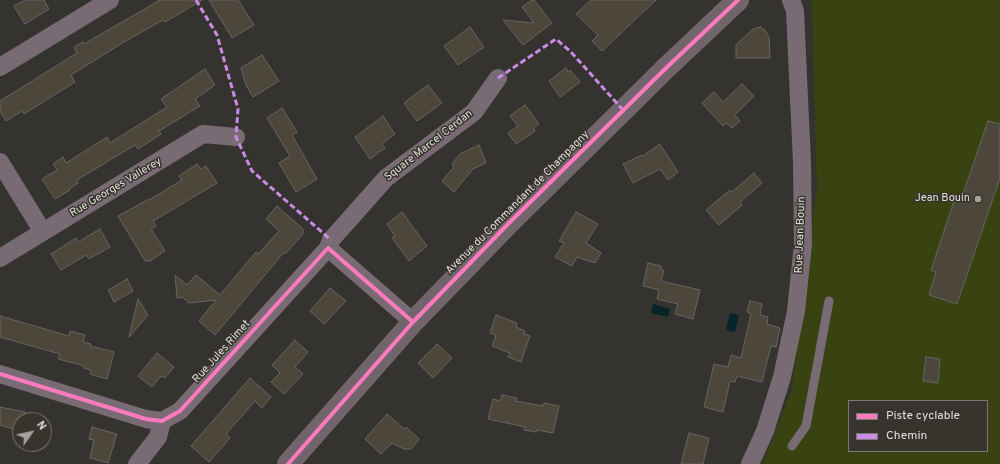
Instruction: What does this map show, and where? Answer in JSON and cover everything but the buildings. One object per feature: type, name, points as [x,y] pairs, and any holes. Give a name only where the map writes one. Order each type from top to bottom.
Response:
[{"type":"main road","name":"Avenue du Commandant de Champagny","points":[[288,464],[413,322],[508,224],[738,0]]},
{"type":"street","points":[[0,67],[110,0]]},
{"type":"street","name":"Rue Jean Bouin","points":[[750,464],[764,431],[782,377],[796,311],[803,244],[802,163],[795,18],[791,0]]},
{"type":"street","name":"Square Marcel Cerdan","points":[[328,248],[331,240],[386,178],[474,112],[498,78]]},
{"type":"street","name":"Rue Georges Vallerey","points":[[0,258],[204,134],[236,137]]},
{"type":"street","points":[[0,162],[43,232]]},
{"type":"street","points":[[328,248],[413,322]]},
{"type":"street","name":"Rue Jules Rimet","points":[[162,421],[180,411],[328,248]]},
{"type":"street","points":[[0,374],[146,419],[162,421],[158,437],[136,464]]},
{"type":"lane","points":[[792,446],[806,426],[829,301]]},
{"type":"green space","points":[[812,0],[1000,0],[1000,464],[763,464],[792,389],[817,187]]},
{"type":"water","points":[[653,304],[670,309],[668,317],[651,313]]},
{"type":"water","points":[[730,313],[739,315],[735,332],[726,330]]},
{"type":"marked path","points":[[196,0],[217,35],[238,109],[236,137],[252,171],[331,240]]},
{"type":"marked path","points":[[498,78],[556,39],[571,52],[623,110]]},
{"type":"cycle path","points":[[288,464],[413,322],[508,224],[666,68],[738,0]]},
{"type":"cycle path","points":[[0,374],[146,419],[162,421],[180,411],[328,248],[413,322]]},
{"type":"place","name":"Jean Bouin","points":[[978,199]]}]
